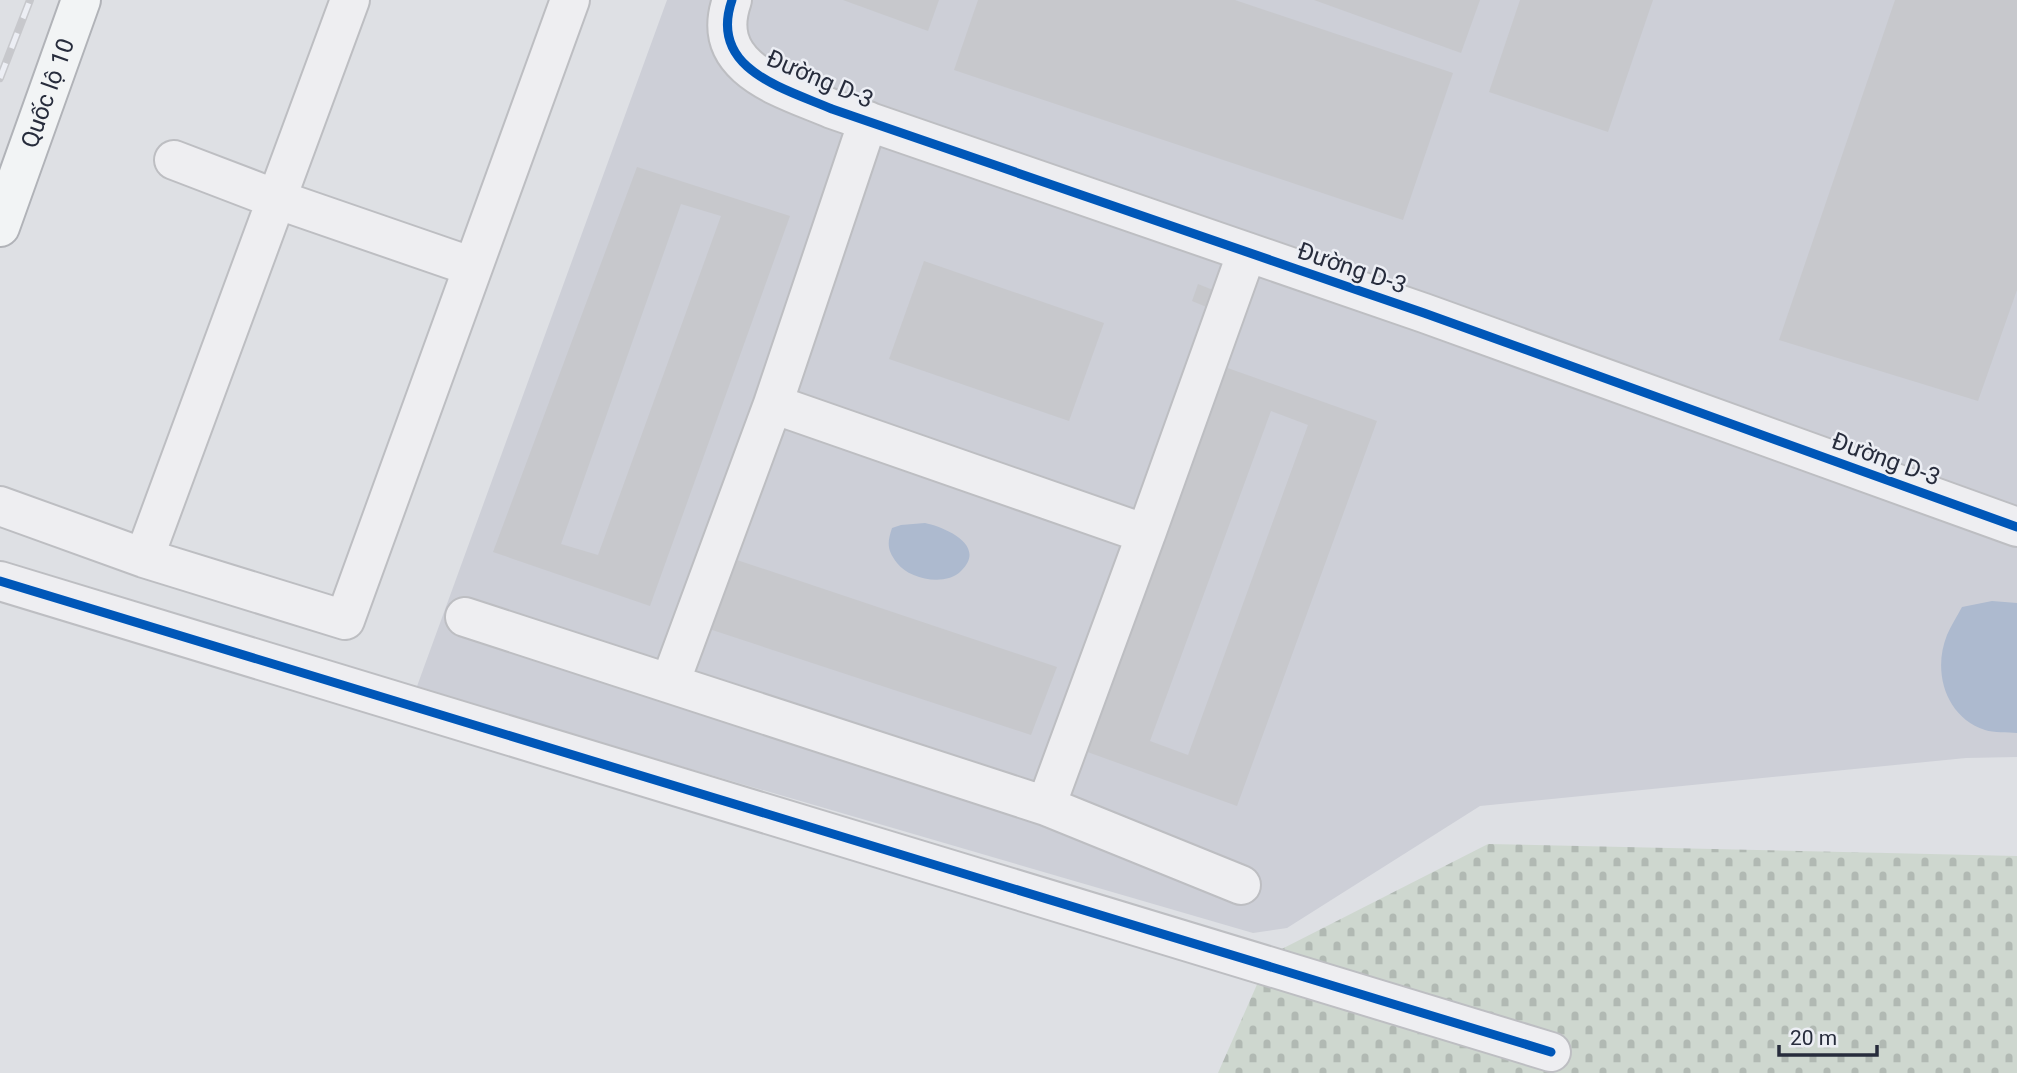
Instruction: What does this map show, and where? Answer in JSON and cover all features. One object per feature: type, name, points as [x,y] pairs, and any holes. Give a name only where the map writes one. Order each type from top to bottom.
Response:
[{"type":"highway","name":"Quốc lộ 10","points":[[0,227],[81,0]]},
{"type":"street","points":[[144,558],[350,0]]},
{"type":"street","points":[[0,506],[144,558],[345,620],[570,0]]},
{"type":"street","name":"Đường D-3","points":[[732,0],[728,12],[729,37],[734,52],[744,66],[792,92],[868,121],[1424,313],[2017,527]]},
{"type":"street","points":[[670,683],[773,404],[868,121]]},
{"type":"street","points":[[174,160],[276,199],[473,267]]},
{"type":"street","points":[[1046,806],[1247,252]]},
{"type":"street","points":[[773,404],[1146,534]]},
{"type":"street","points":[[0,581],[1551,1052]]},
{"type":"street","points":[[465,617],[1046,806],[1241,885]]},
{"type":"shaded area","points":[[667,0],[2017,0],[2017,757],[1966,758],[1480,806],[1287,928],[1253,933],[416,689]]},
{"type":"green space","points":[[1488,844],[2017,856],[2017,1073],[1218,1073],[1270,955]]},
{"type":"water","points":[[925,523],[952,533],[966,545],[968,562],[954,576],[937,580],[918,577],[903,569],[891,554],[889,542],[892,528]]},
{"type":"water","points":[[1992,601],[2017,603],[2017,733],[1989,731],[1972,724],[1952,704],[1942,678],[1943,649],[1947,635],[1962,607]]},
{"type":"building","points":[[843,0],[939,0],[928,31]]},
{"type":"building","points":[[978,0],[1235,0],[1453,73],[1403,220],[954,70]]},
{"type":"building","points":[[1314,0],[1480,0],[1461,53]]},
{"type":"building","points":[[1520,0],[1653,0],[1608,132],[1489,92]]},
{"type":"building","points":[[1895,0],[2017,0],[2017,290],[1978,401],[1779,340]]},
{"type":"building","points":[[637,167],[790,216],[650,606],[493,552]],"holes":[[[681,204],[721,216],[598,555],[561,544]]]},
{"type":"building","points":[[924,261],[1104,323],[1069,421],[889,359]]},
{"type":"building","points":[[1198,284],[1223,294],[1216,311],[1192,301]]},
{"type":"building","points":[[1222,366],[1377,421],[1237,806],[1082,750]],"holes":[[[1271,411],[1308,425],[1188,755],[1150,741]]]},
{"type":"building","points":[[722,555],[1057,667],[1031,735],[697,625]]},
{"type":"railway","points":[[0,78],[30,0]]},
{"type":"cycle path","points":[[732,0],[727,24],[731,43],[740,59],[755,72],[792,93],[1424,313],[2017,527]]},
{"type":"cycle path","points":[[0,581],[1551,1052]]}]
